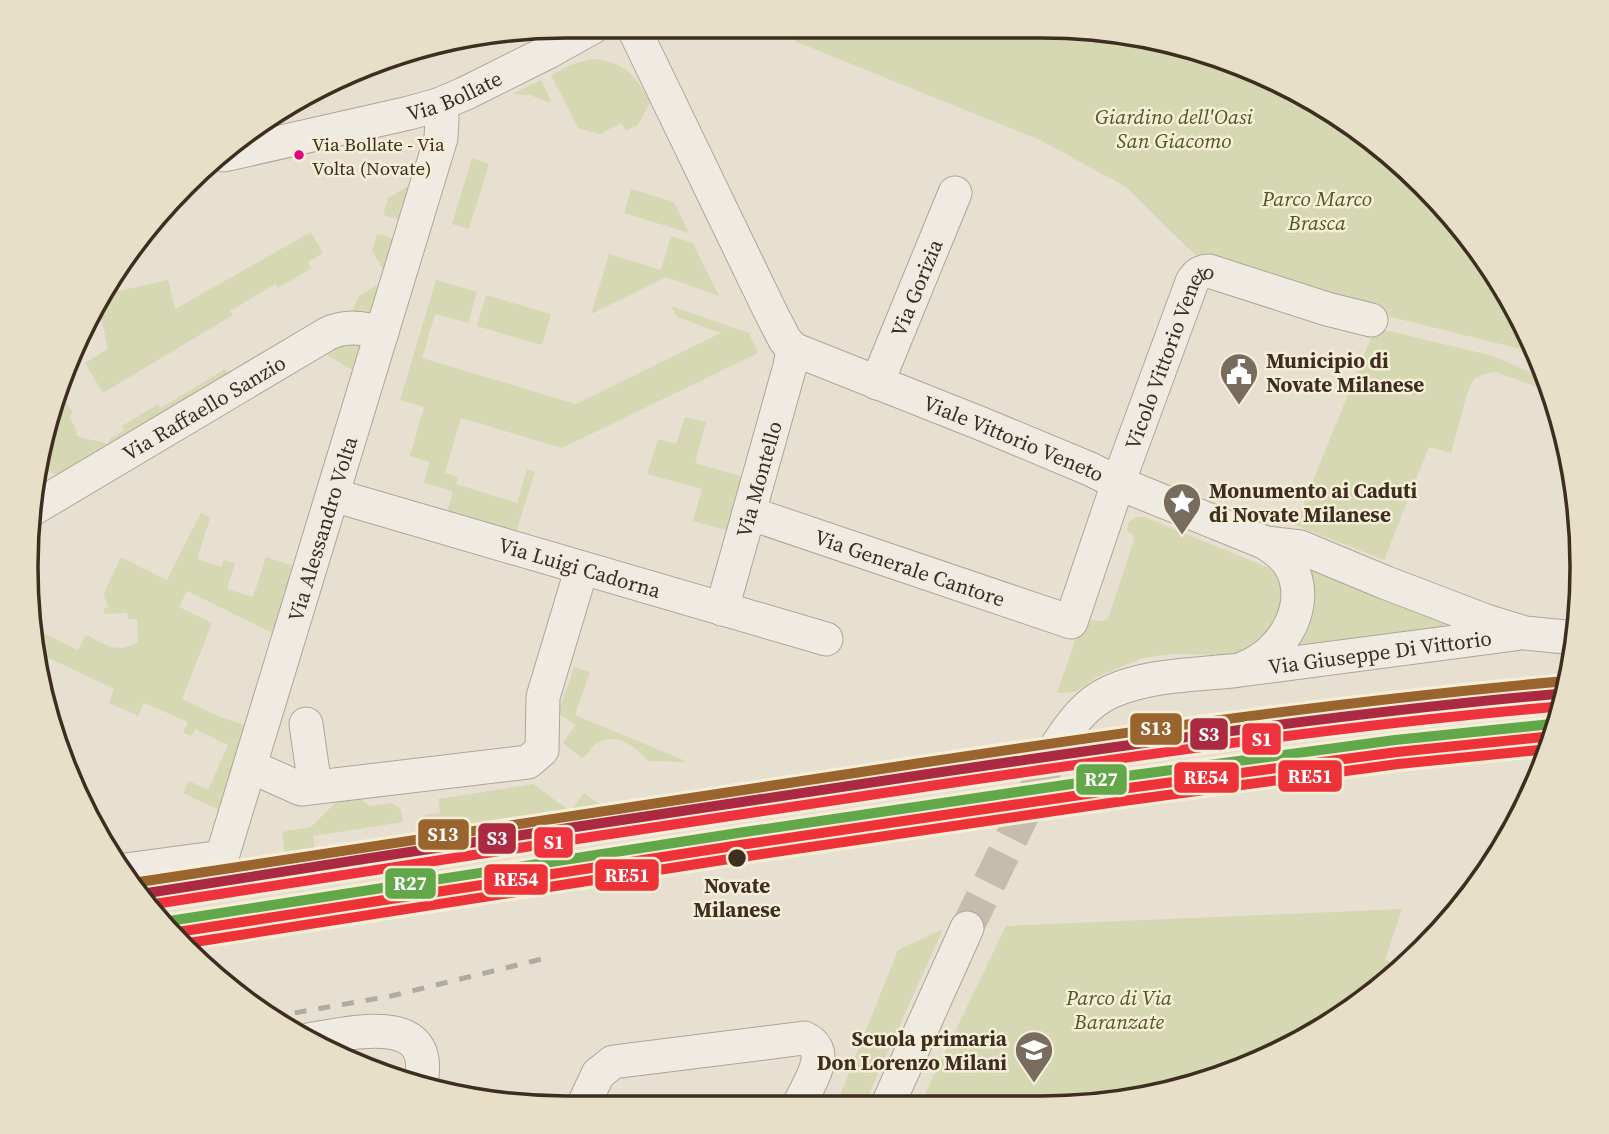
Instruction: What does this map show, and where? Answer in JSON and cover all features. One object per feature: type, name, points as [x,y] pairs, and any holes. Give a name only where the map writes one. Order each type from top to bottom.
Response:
[{"type":"street","name":"Via Bollate","points":[[241,151],[438,105],[573,38]]},
{"type":"street","points":[[638,38],[771,313],[785,340],[793,349]]},
{"type":"street","name":"Via Alessandro Volta","points":[[134,869],[222,857],[441,138],[442,118],[438,105]]},
{"type":"street","name":"Via Gorizia","points":[[877,383],[955,193]]},
{"type":"street","name":"Vicolo Vittorio Veneto","points":[[1118,483],[1192,282],[1202,272],[1209,271],[1326,309],[1371,320]]},
{"type":"street","name":"Via Raffaello Sanzio","points":[[44,493],[334,330],[353,327],[382,332]]},
{"type":"street","name":"Viale Vittorio Veneto","points":[[793,349],[982,424],[1266,543],[1300,547],[1486,621],[1525,633],[1566,637]]},
{"type":"street","name":"Via Montello","points":[[722,609],[793,349]]},
{"type":"street","name":"Via Generale Cantore","points":[[749,513],[1071,622],[1118,483]]},
{"type":"street","name":"Via Luigi Cadorna","points":[[332,495],[826,639]]},
{"type":"street","name":"Via Giuseppe Di Vittorio","points":[[1237,670],[1255,663],[1272,651],[1280,643],[1294,616],[1296,590],[1290,565],[1266,543]]},
{"type":"street","points":[[263,772],[301,789],[526,763],[542,750],[543,696],[578,584]]},
{"type":"street","name":"Via Giuseppe Di Vittorio","points":[[1058,744],[1070,724],[1086,708],[1106,694],[1128,685],[1156,679],[1525,633]]},
{"type":"street","points":[[306,724],[315,787]]},
{"type":"street","points":[[892,1096],[967,928]]},
{"type":"street","points":[[326,1037],[383,1031],[396,1033],[410,1039],[418,1047],[422,1075]]},
{"type":"street","points":[[588,1096],[598,1074],[613,1062],[804,1038],[811,1041],[820,1055],[803,1096]]},
{"type":"green space","points":[[794,38],[1077,40],[1145,49],[1212,67],[1244,79],[1276,93],[1336,128],[1364,148],[1416,193],[1461,245],[1481,273],[1516,333],[1521,349],[1330,302],[1206,262],[1190,250],[1126,187],[1040,140],[797,42]]},
{"type":"green space","points":[[590,59],[611,62],[634,77],[650,103],[638,125],[626,131],[621,123],[600,134],[578,128],[551,75]]},
{"type":"green space","points":[[541,80],[550,103],[530,95],[512,94]]},
{"type":"green space","points":[[472,158],[489,164],[469,229],[452,224]]},
{"type":"green space","points":[[415,182],[404,221],[383,215],[388,198]]},
{"type":"green space","points":[[631,189],[674,202],[689,233],[624,213]]},
{"type":"green space","points":[[311,232],[323,253],[308,262],[312,268],[278,288],[275,284],[230,311],[233,315],[103,393],[85,363],[108,349],[101,318],[116,291],[168,280],[175,309]]},
{"type":"green space","points":[[377,234],[399,240],[388,277],[372,251]]},
{"type":"green space","points":[[671,236],[693,243],[719,296],[666,277],[591,314],[609,254],[661,270]]},
{"type":"green space","points":[[387,279],[375,307],[367,315],[345,316],[353,309],[359,296]]},
{"type":"green space","points":[[436,280],[477,292],[468,323],[435,314],[422,358],[576,404],[721,333],[677,317],[671,306],[749,333],[758,353],[562,448],[461,418],[445,473],[458,477],[456,484],[517,503],[527,469],[535,472],[516,532],[447,512],[453,491],[424,483],[430,462],[410,456],[424,407],[400,400]]},
{"type":"green space","points":[[486,295],[551,314],[542,345],[477,326]]},
{"type":"green space","points":[[1376,328],[1493,356],[1533,374],[1538,387],[1496,372],[1474,379],[1467,394],[1451,453],[1429,447],[1384,560],[1295,525]]},
{"type":"green space","points":[[363,339],[359,374],[317,349]]},
{"type":"green space","points":[[225,369],[229,377],[64,476],[48,472],[66,402],[73,413],[69,416],[77,431],[76,436],[108,444],[110,439],[124,430],[122,426],[158,404],[161,408]]},
{"type":"green space","points":[[685,417],[706,422],[695,463],[741,476],[727,530],[693,521],[702,489],[647,474],[658,439],[676,444]]},
{"type":"green space","points":[[201,513],[210,518],[197,559],[222,567],[224,560],[235,563],[227,589],[253,597],[266,557],[297,567],[276,635],[187,591],[179,607],[212,623],[182,699],[220,717],[248,726],[221,811],[183,793],[189,781],[208,790],[228,745],[195,729],[191,736],[183,733],[188,722],[144,703],[138,716],[109,703],[114,689],[47,657],[43,633],[78,650],[86,635],[117,648],[138,642],[137,619],[128,619],[127,613],[104,614],[104,608],[109,607],[103,595],[121,557],[167,580]]},
{"type":"green space","points":[[1137,517],[1145,517],[1276,571],[1283,588],[1278,619],[1259,643],[1241,652],[1230,655],[1172,654],[1143,658],[1097,677],[1076,692],[1057,693],[1077,635],[1089,620],[1108,619],[1134,540],[1134,536],[1127,529],[1129,522]]},
{"type":"green space","points":[[1304,561],[1487,629],[1293,646]]},
{"type":"green space","points":[[574,667],[590,672],[575,715],[688,762],[648,761],[626,742],[613,739],[598,742],[582,758],[563,743],[575,725],[558,713]]},
{"type":"green space","points":[[533,784],[570,811],[584,793],[610,811],[410,841],[425,815],[440,813],[438,799]]},
{"type":"green space","points":[[348,790],[370,806],[392,803],[401,809],[403,822],[313,836],[316,856],[286,860],[282,832],[311,827]]},
{"type":"green space","name":"Parco di Via Baranzate","points":[[1402,909],[1385,960],[1391,963],[1364,986],[1306,1025],[1244,1055],[1179,1077],[1111,1091],[1042,1096],[924,1096],[1006,926]]},
{"type":"green space","points":[[943,929],[868,1096],[840,1096],[898,950]]},
{"type":"tunnel","points":[[967,928],[1058,744]]},
{"type":"railway","points":[[286,1014],[391,996],[550,957]]},
{"type":"transit line","name":"S13","points":[[143,881],[1086,739],[1326,707],[1557,682]]},
{"type":"transit line","name":"S3","points":[[151,892],[1087,751],[1327,719],[1554,694]]},
{"type":"transit line","name":"S1","points":[[160,903],[1009,774],[1326,731],[1551,707]]},
{"type":"transit line","name":"R27","points":[[175,920],[1119,777],[1395,740],[1546,725]]},
{"type":"transit line","name":"RE54","points":[[184,931],[1121,789],[1397,752],[1542,737]]},
{"type":"transit line","name":"RE51","points":[[194,942],[1123,801],[1398,764],[1537,750]]},
{"type":"place","name":"Via Bollate - Via Volta (Novate)","points":[[299,155]]},
{"type":"place","name":"Municipio di Novate Milanese","points":[[1239,406]]},
{"type":"place","name":"Monumento ai Caduti di Novate Milanese","points":[[1182,536]]},
{"type":"place","name":"Novate Milanese","points":[[737,858]]},
{"type":"place","name":"Scuola primaria Don Lorenzo Milani","points":[[1034,1084]]},
{"type":"park label","name":"Giardino dell'Oasi San Giacomo","points":[[1174,128]]},
{"type":"park label","name":"Parco Marco Brasca","points":[[1317,210]]}]
